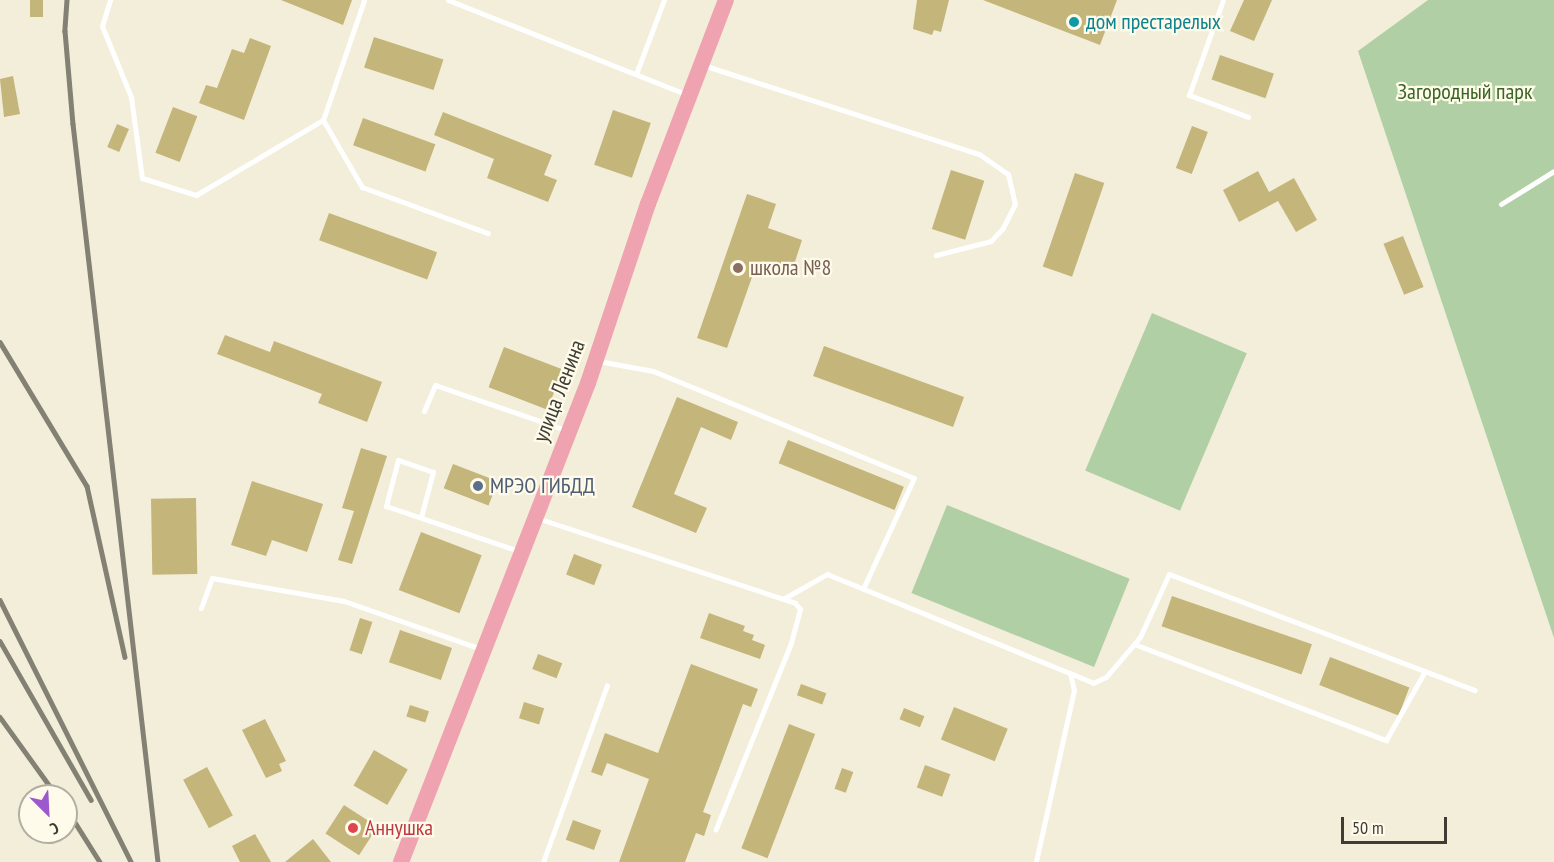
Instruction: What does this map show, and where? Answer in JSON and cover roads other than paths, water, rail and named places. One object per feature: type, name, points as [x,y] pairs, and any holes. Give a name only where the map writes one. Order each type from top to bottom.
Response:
[{"type":"main road","name":"улица Ленина","points":[[401,862],[536,518],[726,0]]},
{"type":"lane","points":[[110,0],[102,26],[131,97],[142,178],[196,195],[323,120],[364,0]]},
{"type":"lane","points":[[448,0],[690,95]]},
{"type":"lane","points":[[636,74],[664,0]]},
{"type":"lane","points":[[1223,0],[1189,95],[1248,117]]},
{"type":"lane","points":[[701,65],[979,154],[1008,174],[1015,204],[991,242],[936,255]]},
{"type":"lane","points":[[323,120],[362,187],[488,233]]},
{"type":"lane","points":[[1501,204],[1554,171]]},
{"type":"lane","points":[[595,361],[653,371],[914,478],[862,589]]},
{"type":"lane","points":[[424,411],[435,385],[568,430]]},
{"type":"lane","points":[[421,517],[433,472],[398,460],[386,506],[523,552]]},
{"type":"lane","points":[[536,518],[783,599],[801,609],[791,643],[716,829]]},
{"type":"lane","points":[[783,599],[827,574],[1093,683],[1106,677],[1134,644],[1169,574],[1475,690]]},
{"type":"lane","points":[[201,608],[213,578],[344,600],[485,651]]},
{"type":"lane","points":[[1134,644],[1386,740],[1425,671]]},
{"type":"lane","points":[[1036,862],[1074,690],[1070,673]]},
{"type":"lane","points":[[543,862],[607,685]]},
{"type":"railway","points":[[67,0],[65,31],[73,124],[158,862]]},
{"type":"railway","points":[[0,342],[87,486],[125,657]]},
{"type":"railway","points":[[0,600],[131,862]]},
{"type":"railway","points":[[0,641],[91,800]]},
{"type":"railway","points":[[0,717],[48,784]]},
{"type":"railway","points":[[78,827],[100,862]]},
{"type":"place","name":"дом престарелых","points":[[1074,22]]},
{"type":"place","name":"школа №8","points":[[738,268]]},
{"type":"place","name":"МРЭО ГИБДД","points":[[478,486]]},
{"type":"place","name":"Аннушка","points":[[353,828]]},
{"type":"park label","name":"Загородный парк","points":[[1465,92]]}]
